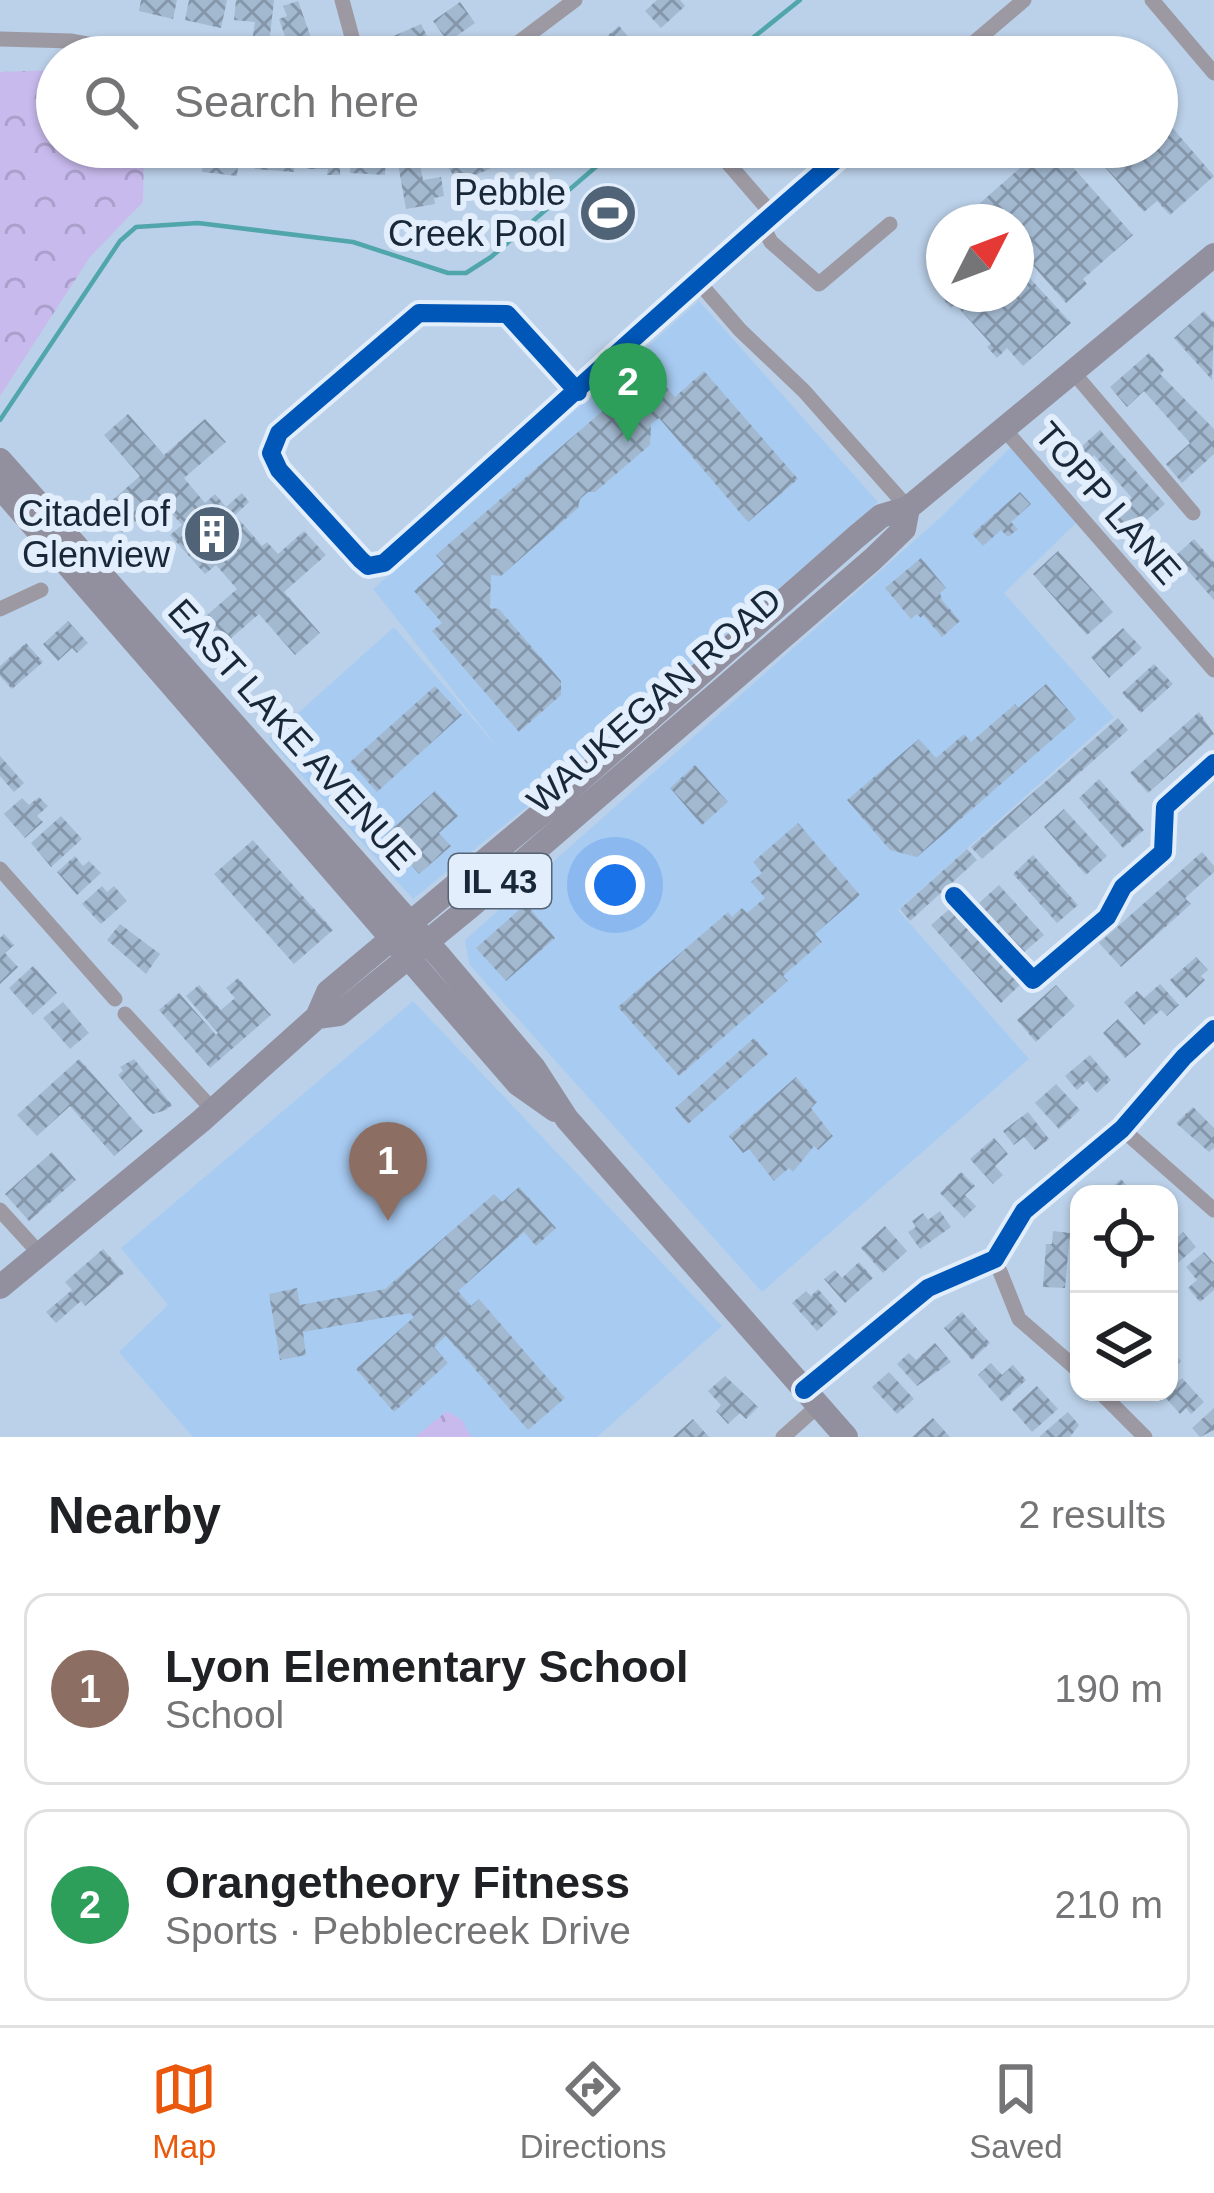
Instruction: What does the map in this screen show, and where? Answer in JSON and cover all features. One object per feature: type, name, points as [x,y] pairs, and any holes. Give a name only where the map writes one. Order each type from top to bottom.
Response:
[{"type":"main road","name":"WAUKEGAN ROAD","points":[[0,1287],[317,1017],[339,1014],[359,982],[873,559],[904,529],[908,508],[1214,255]]},
{"type":"main road","name":"EAST LAKE AVENUE","points":[[0,460],[383,891],[435,990],[518,1084],[567,1119]]},
{"type":"main road","name":"EAST LAKE AVENUE","points":[[0,487],[350,891],[461,982],[535,1068],[567,1119],[846,1437]]},
{"type":"main road","points":[[350,891],[363,938],[359,982],[406,982],[435,990]]},
{"type":"main road","points":[[383,891],[416,900],[463,896],[452,947],[461,982]]},
{"type":"street","points":[[342,0],[352,36]]},
{"type":"street","points":[[527,36],[575,0]]},
{"type":"street","points":[[982,36],[1024,0]]},
{"type":"street","points":[[1152,0],[1214,73]]},
{"type":"street","points":[[0,39],[36,40]]},
{"type":"street","points":[[729,168],[766,219],[771,242],[819,284],[890,224]]},
{"type":"street","points":[[578,392],[507,314],[419,313],[272,445],[273,460],[361,560],[375,566],[384,563],[578,392],[696,279],[826,168]]},
{"type":"street","points":[[696,279],[908,508]]},
{"type":"street","points":[[1073,372],[1193,513]]},
{"type":"street","name":"TOPP LANE","points":[[1004,429],[1214,670]]},
{"type":"street","points":[[0,609],[41,590]]},
{"type":"street","points":[[953,896],[1033,980],[1107,917],[1123,886],[1162,852],[1165,807],[1214,763]]},
{"type":"street","points":[[0,869],[213,1110]]},
{"type":"street","points":[[783,1437],[811,1398],[928,1288],[995,1258],[1024,1211],[1122,1129],[1214,1029]]},
{"type":"street","points":[[1122,1129],[1214,1210]]},
{"type":"street","points":[[0,1210],[40,1254]]},
{"type":"street","points":[[995,1258],[1018,1319],[1070,1362]]},
{"type":"street","points":[[1109,1401],[1145,1437]]},
{"type":"shaded area","points":[[699,301],[878,502],[538,798],[413,899],[269,739],[394,627],[503,754],[373,589]]},
{"type":"shaded area","points":[[1011,447],[1077,522],[1004,593],[1114,717],[898,910],[1029,1059],[762,1292],[469,964],[465,940],[941,517]]},
{"type":"shaded area","points":[[413,1001],[722,1326],[597,1437],[193,1437],[119,1352],[168,1305],[121,1248]]},
{"type":"green space","points":[[36,71],[36,168],[144,168],[143,202],[90,257],[0,396],[0,72]]},
{"type":"green space","points":[[447,1411],[462,1420],[471,1437],[415,1437]]},
{"type":"water","name":"Pebble Creek Pool","points":[[600,198],[626,206],[619,228],[589,219]]},
{"type":"building","points":[[141,0],[177,0],[173,19],[139,11]]},
{"type":"building","points":[[189,0],[227,0],[221,28],[185,20]]},
{"type":"building","points":[[236,0],[274,0],[270,36],[253,36],[255,22],[234,20]]},
{"type":"building","points":[[657,0],[680,0],[685,6],[661,28],[645,11]]},
{"type":"building","points":[[298,1],[310,36],[285,36],[279,19],[287,16],[283,6]]},
{"type":"building","points":[[460,2],[475,23],[457,36],[444,36],[433,21]]},
{"type":"building","points":[[421,24],[427,36],[394,36]]},
{"type":"building","points":[[619,26],[628,36],[607,36]]},
{"type":"building","points":[[1178,134],[1214,176],[1170,215],[1157,201],[1144,212],[1106,168],[1178,168]]},
{"type":"building","points":[[202,168],[238,168],[237,176],[202,172]]},
{"type":"building","points":[[255,168],[294,168],[294,172]]},
{"type":"building","points":[[340,168],[340,175],[327,175],[328,169],[307,169]]},
{"type":"building","points":[[350,168],[385,168],[385,175],[350,173]]},
{"type":"building","points":[[399,168],[421,168],[423,180],[441,177],[444,196],[434,198],[435,204],[406,209]]},
{"type":"building","points":[[449,168],[492,168],[458,183]]},
{"type":"building","points":[[1020,168],[1074,168],[1133,235],[1083,279],[1087,284],[1066,303],[1034,267],[1034,204],[979,204]]},
{"type":"building","points":[[1034,283],[1071,323],[1023,366],[1007,348],[997,358],[987,347],[991,344],[962,312],[1034,312]]},
{"type":"building","points":[[1204,311],[1214,322],[1212,380],[1174,338]]},
{"type":"building","points":[[1149,353],[1164,370],[1160,374],[1214,429],[1214,454],[1182,483],[1166,464],[1190,443],[1144,391],[1127,407],[1110,387]]},
{"type":"building","points":[[651,369],[675,397],[704,371],[798,479],[748,522],[659,418],[651,424],[650,445],[595,492],[580,499],[578,508],[501,576],[491,575],[490,608],[499,609],[561,681],[561,695],[519,732],[432,631],[442,623],[414,591],[444,564],[436,555]]},
{"type":"building","name":"Citadel of Glenview","points":[[128,414],[164,455],[205,419],[226,442],[184,478],[205,503],[215,494],[226,507],[242,493],[249,502],[235,515],[262,546],[267,542],[278,554],[304,531],[326,555],[284,592],[320,633],[295,655],[259,614],[221,647],[199,622],[237,589],[216,565],[205,574],[170,535],[182,525],[160,500],[122,533],[101,510],[140,476],[104,435]]},
{"type":"building","points":[[1100,430],[1165,504],[1130,535],[1112,515],[1132,498],[1081,447]]},
{"type":"building","points":[[1020,492],[1031,504],[1011,522],[1018,529],[1008,537],[1001,530],[983,546],[972,534]]},
{"type":"building","points":[[1194,539],[1214,562],[1214,600],[1175,556]]},
{"type":"building","points":[[1058,551],[1113,612],[1087,635],[1033,574]]},
{"type":"building","points":[[921,558],[946,588],[940,593],[942,600],[960,621],[942,637],[923,615],[911,619],[885,588]]},
{"type":"building","points":[[68,621],[88,643],[77,653],[72,648],[58,661],[43,644]]},
{"type":"building","points":[[1123,628],[1142,648],[1109,678],[1091,657]]},
{"type":"building","points":[[26,643],[43,662],[12,689],[0,676],[0,666]]},
{"type":"building","points":[[1154,664],[1173,684],[1141,713],[1122,693]]},
{"type":"building","points":[[1046,684],[1076,719],[917,857],[890,850],[847,800],[919,739],[936,758],[964,734],[971,742]]},
{"type":"building","points":[[435,686],[462,715],[377,792],[350,762]]},
{"type":"building","points":[[1199,712],[1214,734],[1148,793],[1130,773]]},
{"type":"building","points":[[1118,718],[1128,730],[982,859],[971,847]]},
{"type":"building","points":[[0,756],[24,783],[14,792],[0,776]]},
{"type":"building","points":[[695,765],[728,802],[702,825],[670,788]]},
{"type":"building","points":[[1099,779],[1144,830],[1123,848],[1079,798]]},
{"type":"building","points":[[435,791],[458,816],[439,833],[451,846],[419,874],[385,835]]},
{"type":"building","points":[[39,797],[48,806],[37,816],[43,822],[25,838],[4,814],[22,798],[29,805]]},
{"type":"building","points":[[1064,809],[1107,856],[1086,875],[1044,827]]},
{"type":"building","points":[[61,816],[82,839],[51,867],[31,843]]},
{"type":"building","points":[[798,823],[860,895],[815,934],[822,942],[783,976],[788,981],[679,1076],[618,1007],[728,912],[732,917],[742,908],[747,913],[765,898],[751,882],[762,873],[753,862]]},
{"type":"building","points":[[253,840],[333,930],[294,964],[214,874]]},
{"type":"building","points":[[967,849],[977,860],[910,921],[900,909]]},
{"type":"building","points":[[1202,852],[1214,872],[1185,898],[1191,904],[1121,967],[1099,943]]},
{"type":"building","points":[[1033,855],[1078,905],[1057,923],[1013,874]]},
{"type":"building","points":[[75,856],[83,866],[89,861],[101,873],[77,895],[57,872]]},
{"type":"building","points":[[999,885],[1044,935],[1023,953],[979,903]]},
{"type":"building","points":[[102,886],[107,892],[114,886],[127,901],[101,924],[82,904]]},
{"type":"building","points":[[526,904],[555,938],[506,981],[476,948]]},
{"type":"building","points":[[952,907],[1021,984],[1001,1003],[931,925]]},
{"type":"building","points":[[120,924],[160,954],[146,974],[107,940]]},
{"type":"building","points":[[4,934],[14,945],[5,953],[18,967],[0,984],[0,938]]},
{"type":"building","points":[[1196,957],[1208,970],[1201,976],[1205,980],[1186,998],[1170,980]]},
{"type":"building","points":[[33,966],[57,993],[33,1015],[9,988]]},
{"type":"building","points":[[238,978],[271,1015],[210,1068],[159,1010],[179,993],[216,1035],[186,996],[199,985],[221,1010],[235,998],[226,988]]},
{"type":"building","points":[[1160,984],[1179,1005],[1167,1016],[1161,1010],[1144,1025],[1124,1002],[1137,991],[1144,998]]},
{"type":"building","points":[[1056,985],[1075,1006],[1036,1042],[1017,1020]]},
{"type":"building","points":[[63,1002],[89,1033],[70,1049],[43,1018]]},
{"type":"building","points":[[1118,1019],[1141,1044],[1125,1058],[1103,1033]]},
{"type":"building","points":[[754,1038],[768,1054],[688,1124],[675,1108]]},
{"type":"building","points":[[1090,1055],[1111,1080],[1097,1093],[1087,1081],[1077,1090],[1065,1076]]},
{"type":"building","points":[[79,1059],[143,1131],[114,1156],[70,1106],[37,1136],[17,1115]]},
{"type":"building","points":[[134,1059],[172,1105],[166,1110],[153,1114],[118,1075],[123,1071],[120,1067]]},
{"type":"building","points":[[796,1077],[817,1102],[811,1108],[833,1136],[818,1150],[814,1146],[793,1172],[789,1168],[774,1181],[749,1149],[743,1153],[729,1136]]},
{"type":"building","points":[[1056,1084],[1080,1110],[1059,1129],[1035,1103]]},
{"type":"building","points":[[1193,1107],[1214,1128],[1214,1148],[1209,1152],[1176,1123]]},
{"type":"building","points":[[1028,1112],[1049,1139],[1035,1150],[1024,1137],[1014,1145],[1003,1131]]},
{"type":"building","points":[[994,1138],[1008,1154],[995,1166],[1003,1175],[993,1184],[970,1159]]},
{"type":"building","points":[[52,1152],[76,1180],[29,1221],[5,1194]]},
{"type":"building","points":[[961,1172],[975,1186],[965,1195],[976,1206],[964,1218],[940,1193]]},
{"type":"building","points":[[519,1187],[556,1228],[536,1246],[524,1232],[458,1291],[471,1306],[479,1299],[565,1398],[528,1430],[446,1336],[434,1347],[448,1363],[394,1412],[356,1369],[414,1317],[410,1313],[303,1332],[306,1355],[280,1360],[269,1294],[297,1288],[300,1305],[385,1289],[494,1194],[502,1202]]},
{"type":"building","points":[[940,1211],[951,1227],[920,1249],[908,1232],[916,1227],[912,1221],[923,1213],[928,1220]]},
{"type":"building","points":[[885,1226],[907,1251],[883,1273],[861,1248]]},
{"type":"building","points":[[1053,1231],[1070,1233],[1065,1288],[1043,1287],[1046,1244],[1052,1244]]},
{"type":"building","points":[[1183,1232],[1196,1247],[1178,1263],[1178,1236]]},
{"type":"building","points":[[103,1249],[124,1273],[56,1323],[46,1312],[72,1290],[65,1282]]},
{"type":"building","points":[[1204,1252],[1214,1263],[1214,1290],[1200,1302],[1188,1288],[1197,1280],[1186,1267]]},
{"type":"building","points":[[859,1262],[873,1278],[845,1303],[824,1279],[835,1270],[842,1278]]},
{"type":"building","points":[[818,1289],[838,1312],[817,1331],[792,1303],[806,1291],[811,1296]]},
{"type":"building","points":[[962,1312],[990,1343],[972,1360],[944,1328]]},
{"type":"building","points":[[935,1343],[951,1362],[917,1386],[897,1364],[909,1353],[916,1360]]},
{"type":"building","points":[[991,1363],[1002,1375],[1013,1365],[1026,1380],[1002,1402],[978,1375]]},
{"type":"building","points":[[889,1372],[914,1399],[897,1414],[872,1387]]},
{"type":"building","points":[[725,1376],[758,1407],[746,1419],[740,1413],[728,1424],[716,1411],[721,1405],[708,1391]]},
{"type":"building","points":[[1182,1378],[1204,1402],[1191,1414],[1186,1408],[1180,1414],[1168,1401],[1178,1401]]},
{"type":"building","points":[[1037,1386],[1058,1409],[1032,1432],[1012,1409]]},
{"type":"building","points":[[1214,1408],[1214,1430],[1200,1437],[1192,1428]]},
{"type":"building","points":[[1068,1412],[1079,1425],[1070,1437],[1039,1437]]},
{"type":"building","points":[[933,1418],[950,1437],[912,1437]]},
{"type":"building","points":[[693,1419],[709,1437],[673,1437]]},
{"type":"waterway","points":[[755,36],[800,0]]},
{"type":"waterway","points":[[0,420],[120,241],[136,227],[198,223],[353,242],[448,273],[466,273],[595,168]]},
{"type":"cycle path","points":[[576,390],[827,168]]},
{"type":"cycle path","points":[[419,313],[507,314],[576,390],[384,563],[368,566],[361,560],[279,470],[271,453],[279,433],[419,313]]},
{"type":"cycle path","points":[[954,896],[1033,980],[1107,917],[1123,887],[1163,852],[1165,807],[1214,763]]},
{"type":"cycle path","points":[[804,1390],[928,1288],[995,1259],[1024,1211],[1122,1129],[1214,1029]]},
{"type":"place","name":"Pebble Creek Pool","points":[[608,213]]},
{"type":"place","name":"Orangetheory Fitness","points":[[628,442]]},
{"type":"place","name":"Citadel of Glenview","points":[[212,534]]},
{"type":"place","name":"Lyon Elementary School","points":[[388,1221]]}]
